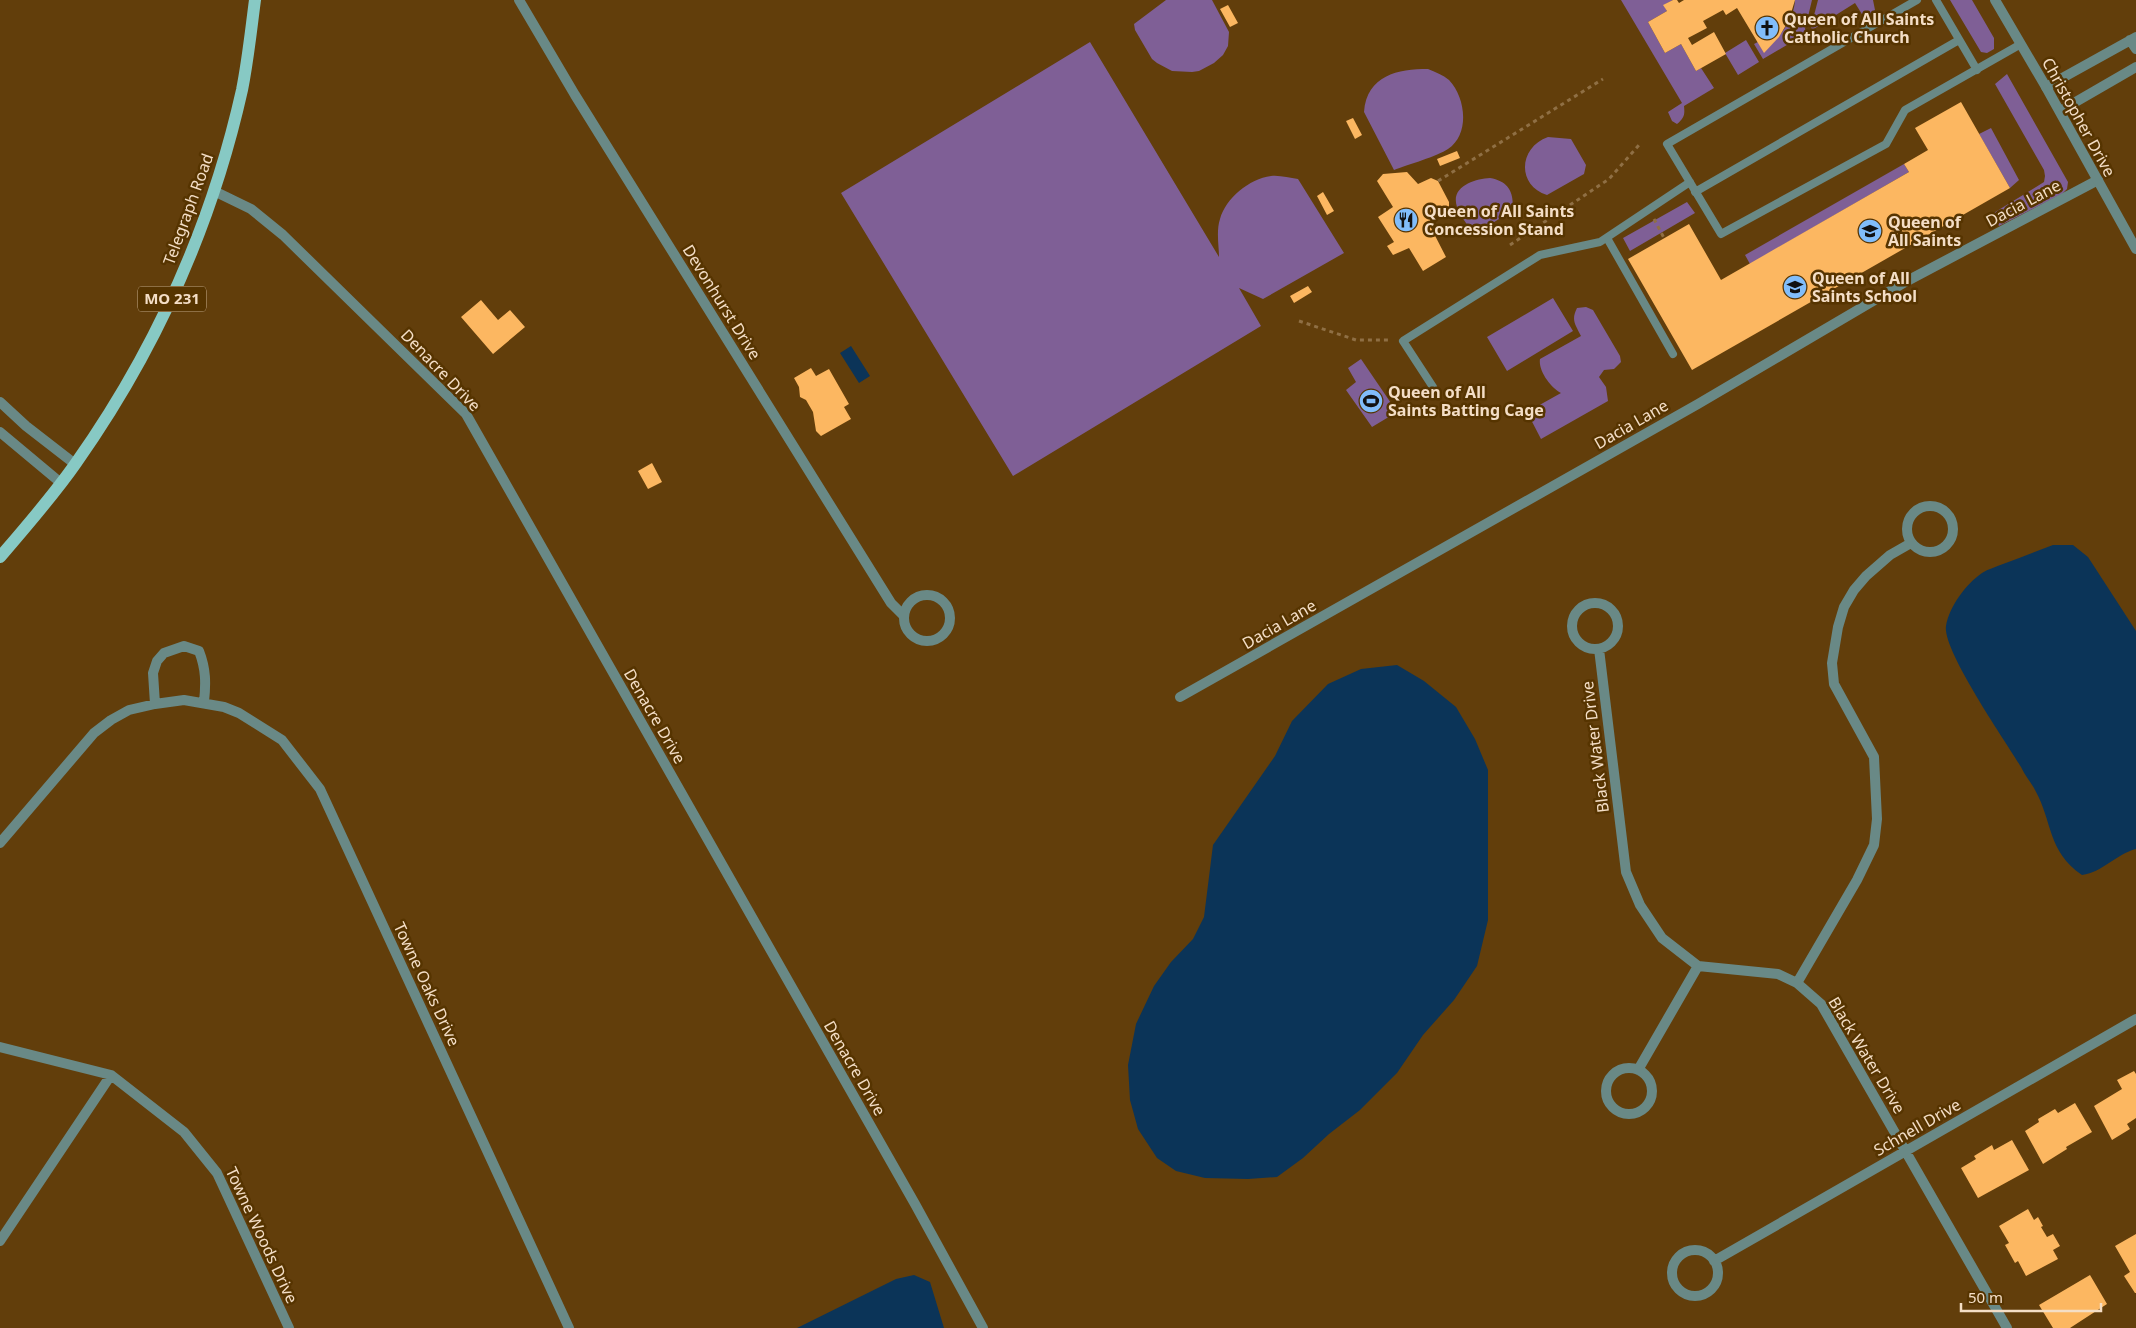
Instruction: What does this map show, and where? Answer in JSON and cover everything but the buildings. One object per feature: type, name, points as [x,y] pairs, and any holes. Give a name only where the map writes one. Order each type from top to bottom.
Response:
[{"type":"main road","name":"Telegraph Road","points":[[0,557],[75,464],[112,408],[163,317],[188,262],[214,191],[242,88],[255,0]]},
{"type":"street","name":"Devonhurst Drive","points":[[519,0],[575,95],[891,603],[904,616],[908,632],[916,639],[926,641],[942,636],[950,622],[948,610],[943,601],[937,597],[923,595],[915,598],[906,609],[904,616]]},
{"type":"street","name":"Christopher Drive","points":[[1995,0],[2060,111],[2136,249]]},
{"type":"street","points":[[2046,87],[2133,38],[2136,50]]},
{"type":"street","points":[[2060,111],[2136,67]]},
{"type":"street","name":"Dacia Lane","points":[[1180,697],[1698,404],[1907,281],[2098,180]]},
{"type":"street","name":"Denacre Drive","points":[[214,191],[252,209],[283,235],[466,414],[912,1198],[983,1328]]},
{"type":"street","points":[[0,402],[26,426],[75,464]]},
{"type":"street","points":[[0,432],[61,483]]},
{"type":"street","points":[[1934,507],[1948,514],[1952,524],[1952,534],[1944,548],[1933,552],[1926,552],[1911,543],[1907,528],[1911,516],[1916,511],[1922,508],[1934,507]]},
{"type":"street","points":[[1797,983],[1857,880],[1874,845],[1877,818],[1874,756],[1834,684],[1832,663],[1838,627],[1844,607],[1854,590],[1866,576],[1890,555],[1911,543]]},
{"type":"street","points":[[1594,603],[1609,607],[1616,615],[1618,626],[1613,640],[1599,649],[1585,647],[1579,643],[1573,632],[1572,625],[1576,612],[1587,604],[1594,603]]},
{"type":"street","points":[[155,704],[154,673],[158,661],[164,653],[184,646],[199,651],[204,666],[206,683],[204,702]]},
{"type":"street","name":"Black Water Drive","points":[[1599,649],[1626,872],[1640,905],[1662,938],[1698,966],[1778,974],[1797,983],[1822,1004],[2008,1328]]},
{"type":"street","name":"Towne Oaks Drive","points":[[0,844],[94,733],[110,720],[129,710],[184,700],[204,702],[239,712],[282,740],[320,789],[569,1328]]},
{"type":"street","points":[[1638,1070],[1698,966]]},
{"type":"street","name":"Schnell Drive","points":[[1714,1261],[2136,1019]]},
{"type":"street","name":"Towne Woods Drive","points":[[0,1047],[110,1075],[184,1132],[217,1173],[289,1328]]},
{"type":"street","points":[[1621,1069],[1638,1070],[1650,1080],[1652,1090],[1650,1101],[1639,1112],[1632,1114],[1619,1112],[1609,1103],[1606,1090],[1607,1083],[1621,1069]]},
{"type":"street","points":[[0,1241],[110,1075]]},
{"type":"street","points":[[1699,1250],[1709,1255],[1714,1261],[1718,1268],[1718,1279],[1709,1292],[1704,1295],[1691,1296],[1679,1290],[1675,1285],[1672,1272],[1676,1260],[1681,1255],[1699,1250]]},
{"type":"lane","points":[[1916,0],[1667,144],[1721,234],[1886,144],[1905,110],[2021,44]]},
{"type":"lane","points":[[1936,0],[1977,70]]},
{"type":"lane","points":[[1695,192],[1959,40]]},
{"type":"lane","points":[[1433,388],[1403,341],[1540,255],[1600,242],[1690,182]]},
{"type":"lane","points":[[1607,238],[1673,354]]},
{"type":"path","points":[[1810,33],[1818,46]]},
{"type":"path","points":[[1438,181],[1603,79]]},
{"type":"path","points":[[1510,245],[1609,179],[1639,145]]},
{"type":"path","points":[[1653,218],[1664,238]]},
{"type":"path","points":[[1299,321],[1356,340],[1392,340]]},
{"type":"shaded area","points":[[1166,0],[1212,0],[1229,32],[1228,46],[1223,55],[1214,63],[1199,71],[1192,72],[1172,71],[1152,59],[1135,30],[1134,24]]},
{"type":"shaded area","points":[[1621,0],[1673,0],[1664,5],[1667,11],[1648,22],[1665,53],[1681,44],[1696,71],[1701,68],[1714,88],[1684,106],[1684,116],[1677,124],[1672,121],[1668,112],[1682,103]]},
{"type":"shaded area","points":[[1795,0],[1812,0],[1805,29],[1807,33],[1763,59],[1754,44],[1758,42],[1764,52],[1775,41],[1792,15]]},
{"type":"shaded area","points":[[1818,0],[1873,0],[1875,10],[1865,19],[1855,3],[1812,30],[1811,27]]},
{"type":"shaded area","points":[[1950,0],[1972,0],[1994,38],[1994,49],[1987,53],[1981,52]]},
{"type":"shaded area","points":[[1746,40],[1759,62],[1738,75],[1725,53]]},
{"type":"shaded area","points":[[1090,42],[1219,257],[1219,224],[1227,204],[1247,185],[1271,176],[1298,179],[1344,253],[1263,299],[1239,288],[1261,326],[1013,476],[841,193]]},
{"type":"shaded area","points":[[1428,69],[1449,80],[1459,96],[1463,116],[1460,134],[1455,142],[1443,152],[1394,170],[1364,112],[1366,100],[1371,90],[1386,77],[1395,73]]},
{"type":"shaded area","points":[[2007,74],[2068,182],[2067,189],[2062,194],[1999,226],[1992,214],[2044,182],[2045,176],[2044,170],[1995,84]]},
{"type":"shaded area","points":[[1991,128],[2019,180],[2010,188],[1979,134]]},
{"type":"shaded area","points":[[1548,137],[1571,139],[1586,165],[1584,174],[1547,195],[1537,190],[1530,183],[1526,175],[1525,166],[1531,149],[1538,142]]},
{"type":"shaded area","points":[[1904,164],[1909,172],[1750,264],[1745,255]]},
{"type":"shaded area","points":[[1490,178],[1502,182],[1509,189],[1513,205],[1512,211],[1478,232],[1471,231],[1458,210],[1457,194],[1460,189],[1471,182]]},
{"type":"shaded area","points":[[1687,202],[1695,213],[1630,251],[1623,238]]},
{"type":"shaded area","points":[[1553,298],[1573,331],[1507,371],[1487,337]]},
{"type":"shaded area","points":[[1586,307],[1593,310],[1620,356],[1621,362],[1614,369],[1604,370],[1599,377],[1606,387],[1608,401],[1541,439],[1527,412],[1561,393],[1546,379],[1541,369],[1540,359],[1581,336],[1574,316],[1577,308]]},
{"type":"shaded area","name":"Queen of All Saints Batting Cage","points":[[1361,359],[1397,412],[1372,427],[1346,390],[1356,382],[1348,368]]},
{"type":"water","points":[[851,346],[870,376],[859,383],[840,353]]},
{"type":"water","points":[[2053,545],[2073,545],[2088,557],[2136,631],[2136,849],[2090,873],[2082,875],[2062,856],[2056,846],[2035,790],[1964,675],[1947,638],[1946,626],[1951,611],[1959,596],[1970,583],[1989,569]]},
{"type":"water","points":[[1397,665],[1424,681],[1456,707],[1475,739],[1488,770],[1488,920],[1477,966],[1454,1000],[1423,1035],[1397,1073],[1360,1110],[1329,1134],[1303,1158],[1277,1177],[1248,1179],[1205,1178],[1176,1171],[1157,1158],[1138,1129],[1130,1100],[1128,1065],[1136,1024],[1154,986],[1171,962],[1193,939],[1204,917],[1213,845],[1275,756],[1292,721],[1328,684],[1361,669]]},
{"type":"water","points":[[914,1275],[930,1282],[944,1328],[797,1328],[896,1279]]},
{"type":"place","name":"Queen of All Saints Catholic Church","points":[[1767,28]]},
{"type":"place","name":"Queen of All Saints Concession Stand","points":[[1406,220]]},
{"type":"place","name":"Queen of All Saints","points":[[1870,231]]},
{"type":"place","name":"Queen of All Saints School","points":[[1795,287]]},
{"type":"place","name":"Queen of All Saints Batting Cage","points":[[1371,401]]}]
